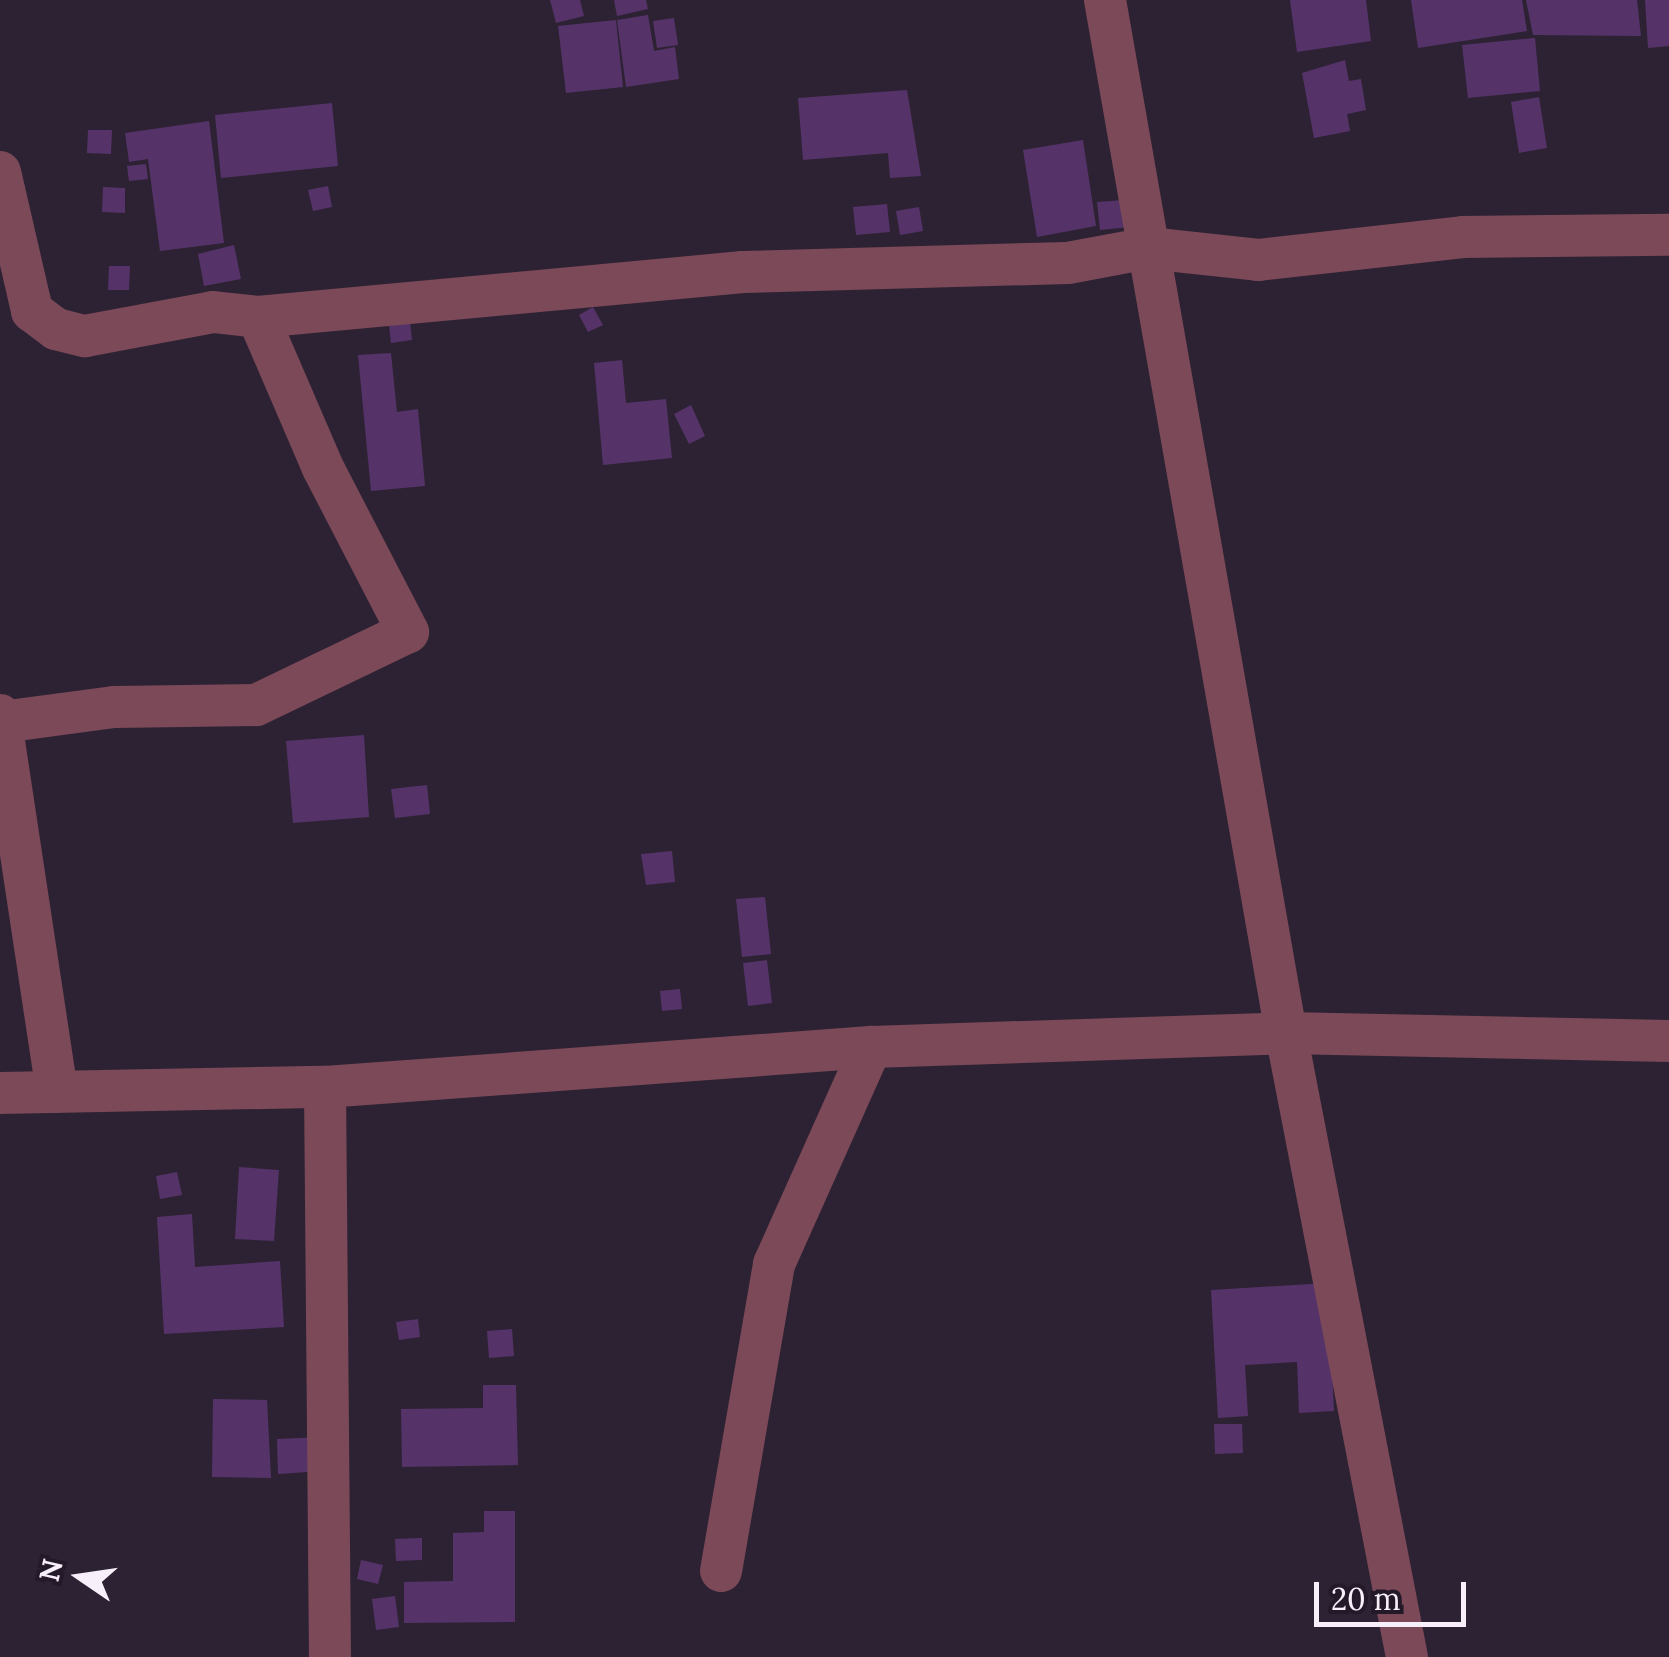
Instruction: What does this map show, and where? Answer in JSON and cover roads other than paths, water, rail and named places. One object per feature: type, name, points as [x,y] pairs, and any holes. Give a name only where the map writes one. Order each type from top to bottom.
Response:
[{"type":"street","points":[[1105,0],[1286,1032],[1407,1657]]},
{"type":"street","points":[[0,172],[32,311],[56,330],[85,336],[213,312],[258,317],[743,272],[1068,263],[1148,248],[1258,260],[1463,237],[1669,235]]},
{"type":"street","points":[[57,1092],[0,718],[114,707],[256,705],[408,632],[323,468],[258,317]]},
{"type":"street","points":[[0,1093],[325,1087],[871,1047],[1286,1032],[1669,1041]]},
{"type":"street","points":[[721,1571],[774,1264],[871,1047]]},
{"type":"street","points":[[325,1087],[330,1657]]}]
